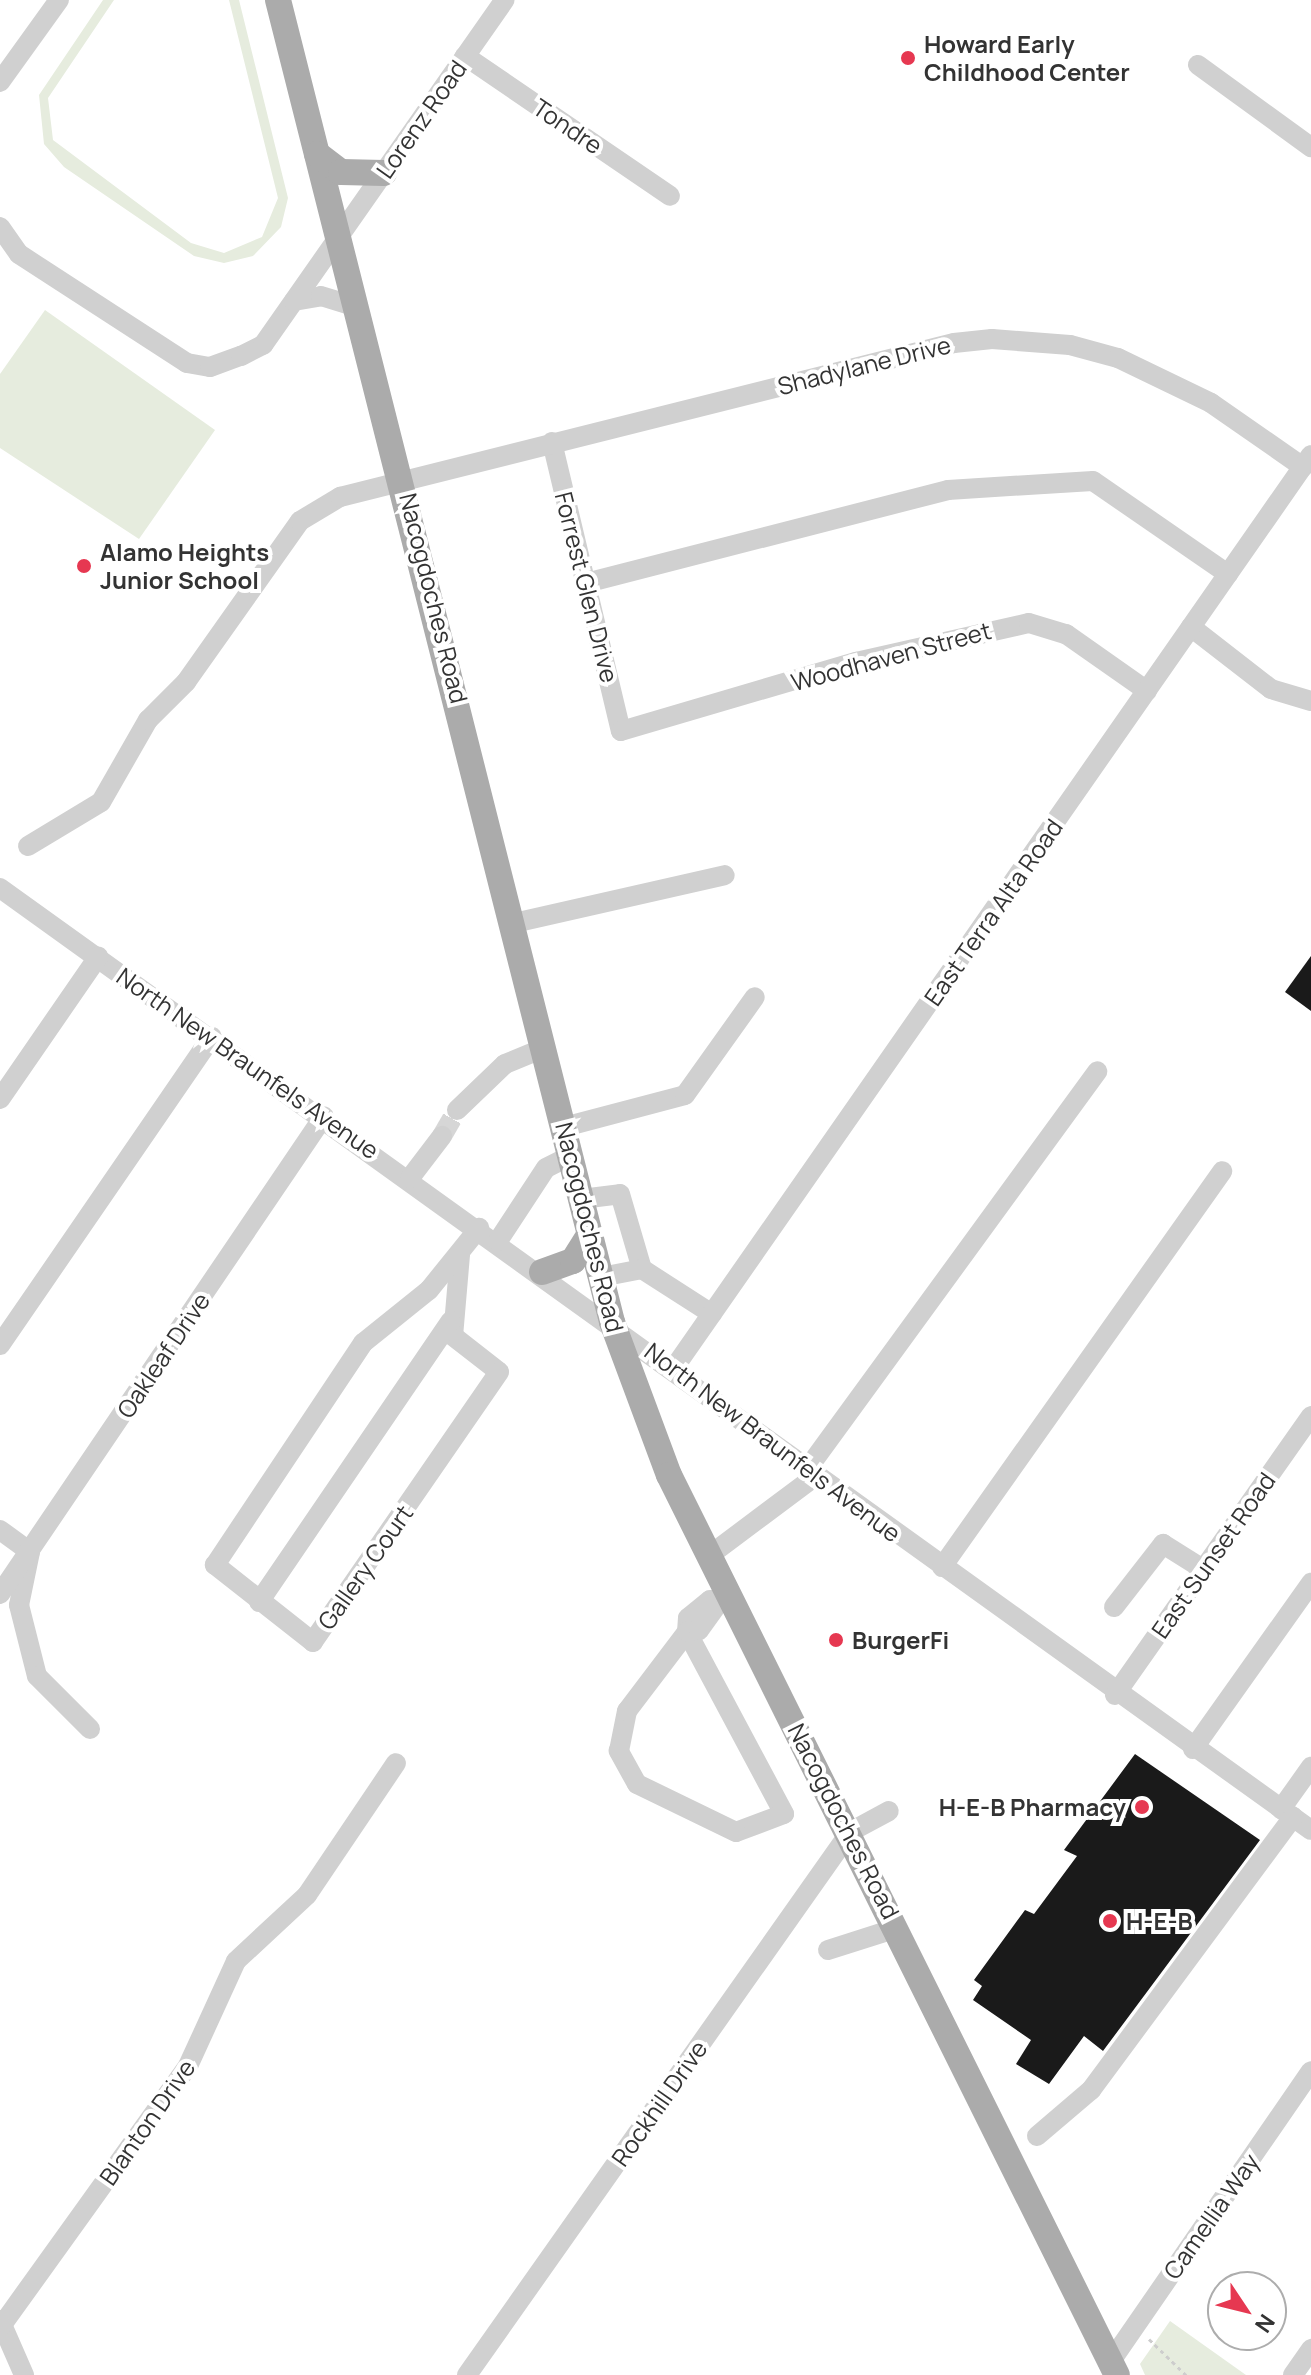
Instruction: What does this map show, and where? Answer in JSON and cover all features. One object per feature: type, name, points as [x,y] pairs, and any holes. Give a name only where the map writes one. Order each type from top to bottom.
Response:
[{"type":"main road","name":"Nacogdoches Road","points":[[278,0],[338,238],[405,479],[612,1322],[669,1475],[710,1555],[726,1601],[850,1832],[1114,2368]]},
{"type":"main road","points":[[317,154],[341,172],[384,173]]},
{"type":"main road","points":[[542,1272],[573,1261],[590,1234]]},
{"type":"street","points":[[0,82],[7,64],[59,0]]},
{"type":"street","name":"Lorenz Road","points":[[0,227],[19,254],[187,363],[210,367],[263,345],[505,0]]},
{"type":"street","name":"Tondre","points":[[465,56],[670,196]]},
{"type":"street","points":[[1198,65],[1311,147]]},
{"type":"street","points":[[294,301],[321,296],[357,307]]},
{"type":"street","name":"Shadylane Drive","points":[[28,846],[101,802],[148,720],[186,682],[300,521],[340,497],[954,343],[1031,340],[1093,349],[1166,378],[1307,461]]},
{"type":"street","name":"Forrest Glen Drive","points":[[552,442],[621,731]]},
{"type":"street","name":"East Terra Alta Road","points":[[674,1368],[1307,461]]},
{"type":"street","points":[[586,583],[948,490],[1093,481],[1228,574]]},
{"type":"street","name":"Woodhaven Street","points":[[621,731],[856,662],[1029,623],[1066,634],[1147,691]]},
{"type":"street","points":[[1191,627],[1271,689],[1311,701]]},
{"type":"street","points":[[514,923],[725,875]]},
{"type":"street","name":"North New Braunfels Avenue","points":[[0,888],[612,1322],[1115,1695],[1311,1830]]},
{"type":"street","points":[[0,1099],[98,957]]},
{"type":"street","points":[[564,1127],[685,1095],[755,997]]},
{"type":"street","points":[[0,1345],[212,1037]]},
{"type":"street","points":[[457,1110],[505,1064],[544,1048]]},
{"type":"street","points":[[710,1555],[813,1471],[1097,1071]]},
{"type":"street","name":"Oakleaf Drive","points":[[0,1594],[324,1116]]},
{"type":"street","points":[[410,1178],[442,1136]]},
{"type":"street","points":[[498,1241],[546,1168],[571,1155]]},
{"type":"street","points":[[942,1567],[1222,1171]]},
{"type":"street","points":[[581,1199],[620,1194],[642,1269],[712,1314]]},
{"type":"street","name":"Gallery Court","points":[[460,1255],[451,1321],[459,1344],[499,1372],[313,1642],[216,1571],[223,1548],[363,1343],[410,1309],[460,1255],[479,1228]]},
{"type":"street","points":[[601,1277],[642,1269]]},
{"type":"street","points":[[259,1602],[451,1321]]},
{"type":"street","name":"East Sunset Road","points":[[1115,1695],[1311,1416]]},
{"type":"street","points":[[0,1530],[30,1552],[19,1605],[25,1649],[55,1701],[90,1729]]},
{"type":"street","points":[[1114,1607],[1163,1544],[1203,1569]]},
{"type":"street","points":[[1193,1749],[1311,1583]]},
{"type":"street","points":[[687,1632],[784,1814],[736,1832],[637,1784],[619,1751],[627,1711],[687,1632],[700,1604],[726,1601]]},
{"type":"street","name":"Blanton Drive","points":[[1,2323],[188,2066],[229,1971],[307,1895],[396,1763]]},
{"type":"street","points":[[1037,2136],[1091,2090],[1287,1813],[1311,1767]]},
{"type":"street","points":[[850,1832],[889,1811]]},
{"type":"street","name":"Rockhill Drive","points":[[467,2375],[850,1832]]},
{"type":"street","points":[[828,1950],[897,1928]]},
{"type":"street","name":"Camellia Way","points":[[1114,2368],[1135,2325],[1311,2071]]},
{"type":"street","points":[[1,2323],[24,2375]]},
{"type":"street","points":[[1293,2375],[1311,2349]]},
{"type":"path","points":[[1135,2325],[1186,2375]]},
{"type":"shaded area","points":[[103,0],[114,0],[48,98],[53,140],[191,243],[224,253],[262,237],[278,198],[229,0],[239,0],[288,198],[281,227],[253,256],[224,263],[194,256],[64,167],[44,144],[39,95]]},
{"type":"shaded area","points":[[45,310],[215,430],[139,539],[0,448],[0,374]]},
{"type":"shaded area","points":[[1170,2321],[1207,2347],[1207,2351],[1212,2351],[1246,2375],[1145,2375],[1140,2364]]},
{"type":"building","points":[[1311,956],[1311,1011],[1285,992]]},
{"type":"building","name":"H-E-B","points":[[1135,1754],[1260,1840],[1103,2051],[1084,2036],[1049,2084],[1016,2064],[1031,2040],[973,2000],[982,1986],[974,1980],[1025,1910],[1034,1914],[1077,1856],[1064,1850]]},
{"type":"tunnel","points":[[442,1136],[457,1110]]},
{"type":"place","name":"Howard Early Childhood Center","points":[[908,58]]},
{"type":"place","name":"Alamo Heights Junior School","points":[[84,566]]},
{"type":"place","name":"BurgerFi","points":[[836,1640]]},
{"type":"place","name":"H-E-B Pharmacy","points":[[1142,1807]]},
{"type":"place","name":"H-E-B","points":[[1110,1921]]}]
